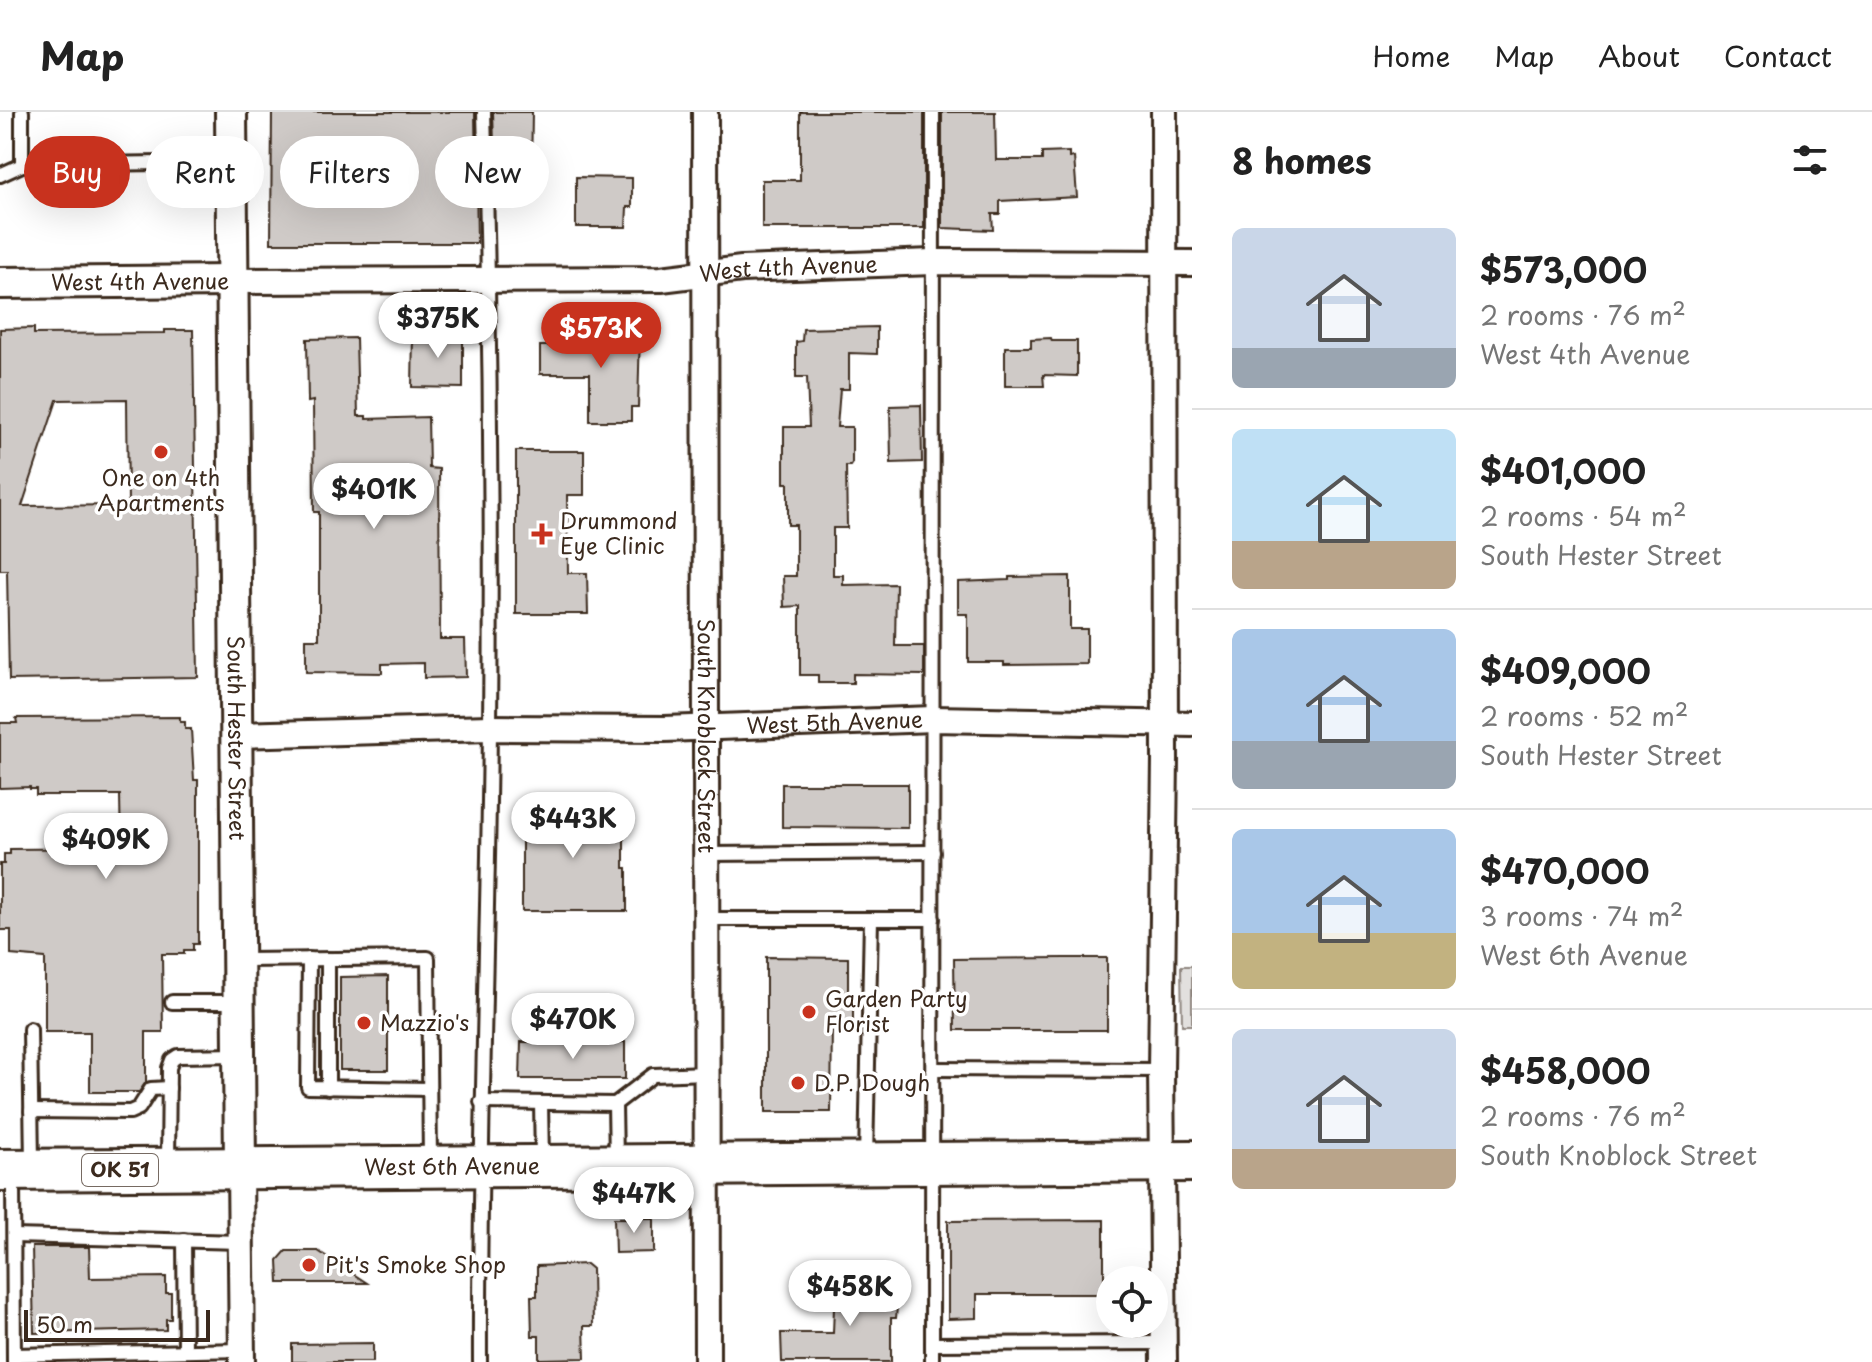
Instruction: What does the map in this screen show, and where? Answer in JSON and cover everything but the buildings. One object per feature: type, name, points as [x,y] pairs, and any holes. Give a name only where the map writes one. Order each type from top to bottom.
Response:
[{"type":"highway","name":"West 6th Avenue","points":[[15,1170],[1177,1161]]},
{"type":"street","name":"South Hester Street","points":[[231,112],[231,136]]},
{"type":"street","name":"South Knoblock Street","points":[[705,112],[707,1362]]},
{"type":"street","points":[[1164,112],[1161,1070],[1177,1161],[1164,1352]]},
{"type":"street","name":"South Hester Street","points":[[232,208],[242,1356]]},
{"type":"street","name":"West 4th Avenue","points":[[0,283],[661,279],[742,269],[933,262],[1192,263]]},
{"type":"street","name":"West 5th Avenue","points":[[237,735],[490,728],[665,729],[933,719],[1192,724]]},
{"type":"lane","points":[[22,112],[22,165]]},
{"type":"lane","points":[[480,1362],[481,1102],[490,728],[489,281],[484,112]]},
{"type":"lane","points":[[932,1362],[933,112]]},
{"type":"lane","points":[[0,175],[22,165],[146,163]]},
{"type":"lane","points":[[707,854],[933,852]]},
{"type":"lane","points":[[707,919],[933,919]]},
{"type":"lane","points":[[866,1163],[871,919]]},
{"type":"lane","points":[[238,960],[428,958],[430,1167]]},
{"type":"lane","points":[[309,959],[308,1087],[429,1089]]},
{"type":"lane","points":[[328,959],[328,1088]]},
{"type":"lane","points":[[172,1002],[239,1002]]},
{"type":"lane","points":[[30,1029],[31,1111],[15,1170],[14,1358],[185,1351],[242,1356]]},
{"type":"lane","points":[[168,1169],[169,1068],[172,1060],[178,1056],[239,1055]]},
{"type":"lane","points":[[933,1069],[1161,1070]]},
{"type":"lane","points":[[481,1102],[615,1104],[653,1075],[707,1073]]},
{"type":"lane","points":[[31,1111],[130,1112],[139,1108],[151,1089],[169,1088]]},
{"type":"lane","points":[[541,1103],[542,1166]]},
{"type":"lane","points":[[615,1104],[616,1165]]},
{"type":"lane","points":[[14,1236],[241,1242]]},
{"type":"lane","points":[[184,1240],[185,1351]]},
{"type":"lane","points":[[932,1344],[1164,1352]]},
{"type":"shaded area","points":[[1181,966],[1192,966],[1192,1025],[1182,1025]]},
{"type":"place","name":"One on 4th Apartments","points":[[161,452]]},
{"type":"place","name":"Drummond Eye Clinic","points":[[542,534]]},
{"type":"place","name":"Garden Party Florist","points":[[809,1012]]},
{"type":"place","name":"Mazzio's","points":[[364,1023]]},
{"type":"place","name":"D.P. Dough","points":[[798,1083]]},
{"type":"place","name":"Pit's Smoke Shop","points":[[309,1265]]}]
